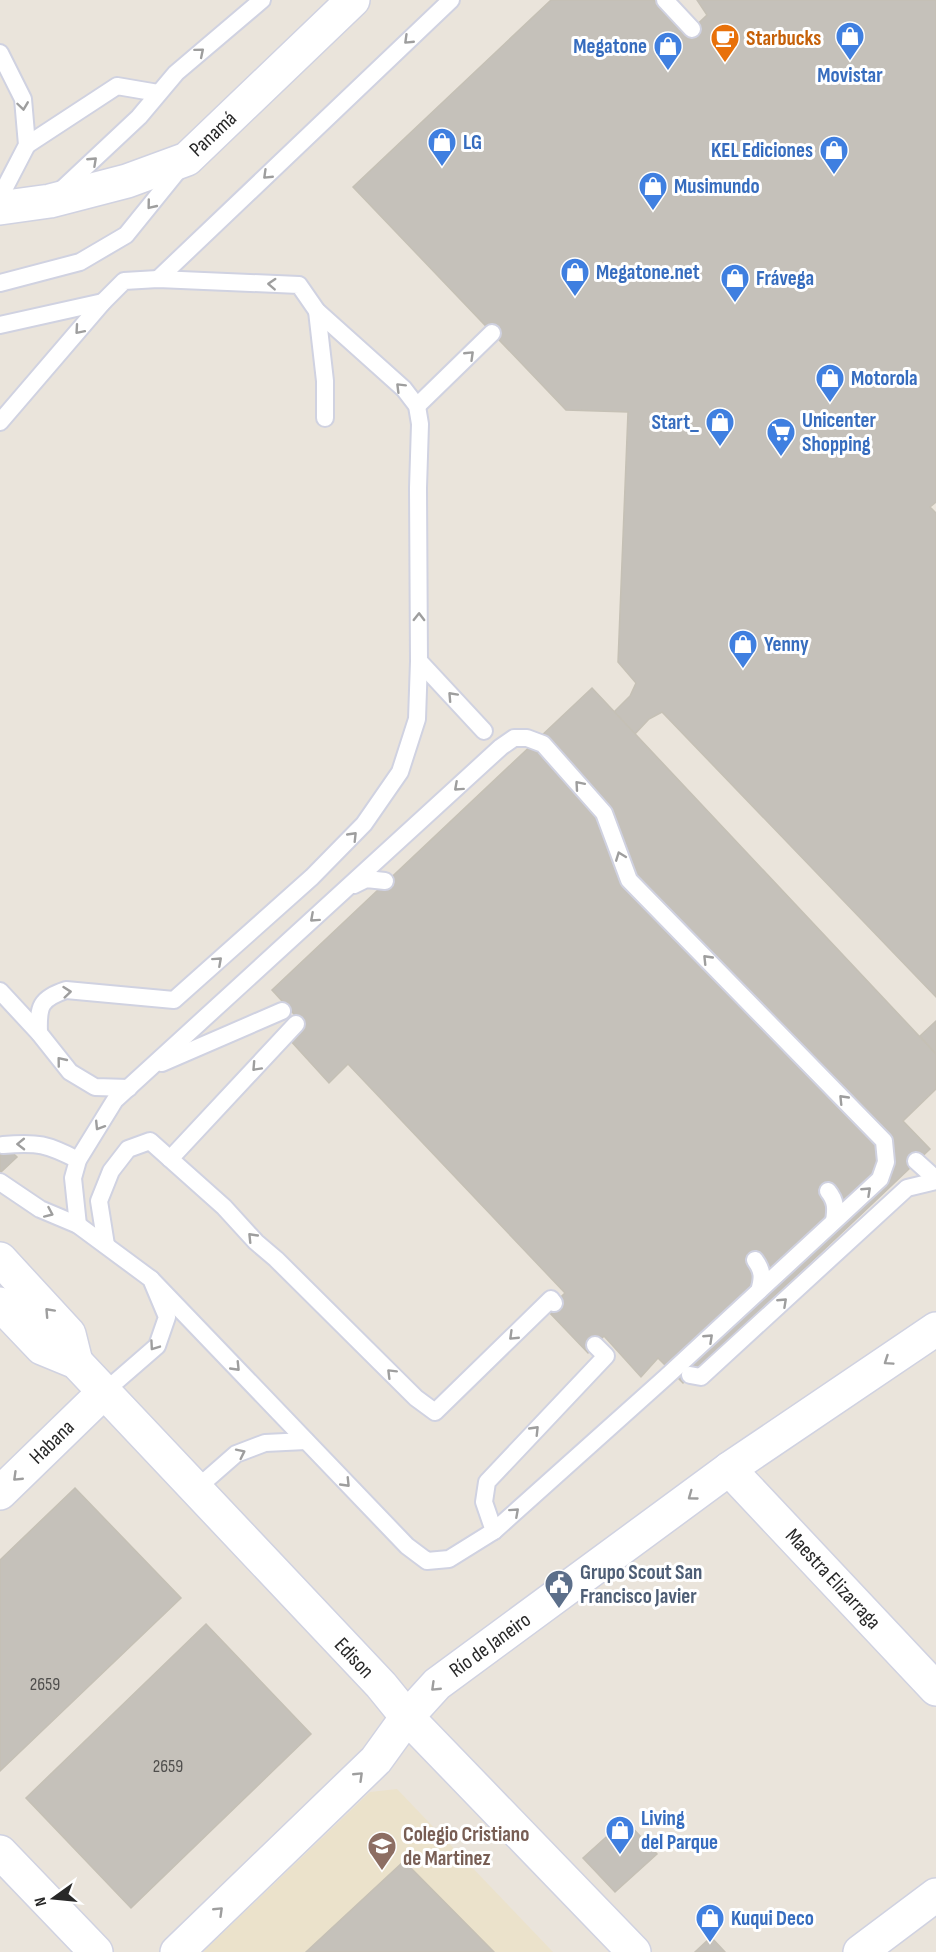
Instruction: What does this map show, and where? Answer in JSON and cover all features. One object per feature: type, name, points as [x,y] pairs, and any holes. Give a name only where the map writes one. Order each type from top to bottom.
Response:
[{"type":"street","name":"Panamá","points":[[0,208],[50,201],[127,181],[187,159],[352,0]]},
{"type":"street","name":"Edison","points":[[0,1258],[69,1334],[76,1362]]},
{"type":"street","name":"Edison","points":[[0,1304],[42,1348],[76,1362],[381,1685],[407,1717],[634,1952]]},
{"type":"street","name":"Río de Janeiro","points":[[177,1952],[376,1760],[407,1717],[437,1684],[729,1469],[936,1329]]},
{"type":"street","name":"Habana","points":[[0,1493],[104,1392]]},
{"type":"street","name":"Maestra Elizarraga","points":[[729,1469],[936,1689]]},
{"type":"street","points":[[0,1852],[96,1952]]},
{"type":"street","points":[[860,1952],[936,1894]]},
{"type":"lane","points":[[50,201],[139,117],[176,73],[262,0]]},
{"type":"lane","points":[[158,279],[451,0]]},
{"type":"lane","points":[[665,0],[692,28]]},
{"type":"lane","points":[[0,53],[23,99],[27,145]]},
{"type":"lane","points":[[0,197],[27,145],[117,86],[158,93]]},
{"type":"lane","points":[[0,283],[80,262],[126,235],[187,159]]},
{"type":"lane","points":[[0,422],[124,281],[158,279],[299,285],[317,311],[404,389],[417,406],[420,424],[417,719],[400,772],[364,824],[312,877],[174,1000],[66,990],[50,996],[38,1011],[39,1033]]},
{"type":"lane","points":[[4,319],[104,302]]},
{"type":"lane","points":[[317,311],[325,381],[325,418]]},
{"type":"lane","points":[[417,406],[492,333]]},
{"type":"lane","points":[[419,661],[484,731]]},
{"type":"lane","points":[[0,1182],[40,1209],[78,1226],[151,1279],[407,1546],[427,1561],[449,1559],[494,1531],[666,1377],[880,1179],[886,1162],[884,1141],[629,880],[604,813],[543,744],[527,738],[514,738],[501,747],[116,1100],[78,1160],[73,1179],[78,1226]]},
{"type":"lane","points":[[347,888],[366,879],[385,880]]},
{"type":"lane","points":[[0,991],[39,1033],[70,1072],[95,1087],[129,1088]]},
{"type":"lane","points":[[150,1069],[282,1011]]},
{"type":"lane","points":[[170,1159],[296,1024]]},
{"type":"lane","points":[[106,1245],[99,1201],[111,1171],[128,1149],[150,1141],[224,1207],[256,1242],[416,1398],[435,1412],[551,1299],[554,1303]]},
{"type":"lane","points":[[3,1145],[27,1143],[50,1146],[78,1160]]},
{"type":"lane","points":[[916,1161],[936,1180]]},
{"type":"lane","points":[[690,1375],[701,1377],[907,1188],[936,1180]]},
{"type":"lane","points":[[828,1191],[834,1199],[836,1209],[834,1221]]},
{"type":"lane","points":[[755,1260],[761,1268],[762,1280],[759,1291]]},
{"type":"lane","points":[[104,1392],[157,1346],[167,1317],[151,1279]]},
{"type":"lane","points":[[494,1531],[484,1503],[487,1482],[606,1356],[595,1345]]},
{"type":"lane","points":[[196,1489],[236,1454],[265,1443],[306,1441]]},
{"type":"shaded area","name":"Colegio Cristiano de Martinez","points":[[397,1789],[553,1952],[203,1952],[370,1792]]},
{"type":"building","name":"Unicenter Shopping","points":[[551,0],[654,0],[687,34],[707,15],[697,0],[936,0],[936,502],[930,507],[936,513],[936,997],[662,712],[649,719],[635,734],[614,712],[630,696],[636,683],[618,662],[628,412],[566,410],[353,187]]},
{"type":"building","points":[[592,688],[936,1054],[936,1089],[903,1121],[930,1149],[683,1383],[658,1358],[641,1377],[604,1336],[588,1353],[547,1310],[565,1293],[348,1064],[329,1083],[289,1039],[303,1024],[272,990]]},
{"type":"building","points":[[936,1021],[936,1054],[920,1036]]},
{"type":"building","points":[[0,1141],[17,1157],[0,1173]]},
{"type":"building","points":[[75,1488],[181,1598],[0,1771],[0,1560]]},
{"type":"building","points":[[206,1624],[311,1734],[131,1908],[26,1798]]},
{"type":"building","name":"Living del Parque","points":[[625,1820],[657,1854],[615,1892],[583,1858]]},
{"type":"building","points":[[404,1861],[494,1952],[306,1952]]},
{"type":"building","name":"Kuqui Deco","points":[[711,1937],[725,1952],[695,1952]]},
{"type":"place","name":"Movistar","points":[[850,62]]},
{"type":"place","name":"Starbucks","points":[[725,64]]},
{"type":"place","name":"Megatone","points":[[668,72]]},
{"type":"place","name":"LG","points":[[442,168]]},
{"type":"place","name":"KEL Ediciones","points":[[834,176]]},
{"type":"place","name":"Musimundo","points":[[653,212]]},
{"type":"place","name":"Megatone.net","points":[[575,298]]},
{"type":"place","name":"Frávega","points":[[735,304]]},
{"type":"place","name":"Motorola","points":[[830,404]]},
{"type":"place","name":"Start_","points":[[720,448]]},
{"type":"place","name":"Unicenter Shopping","points":[[781,458]]},
{"type":"place","name":"Yenny","points":[[743,670]]},
{"type":"place","name":"Grupo Scout San Francisco Javier","points":[[559,1610]]},
{"type":"place","name":"Living del Parque","points":[[620,1856]]},
{"type":"place","name":"Colegio Cristiano de Martinez","points":[[382,1872]]},
{"type":"place","name":"Kuqui Deco","points":[[710,1944]]}]
